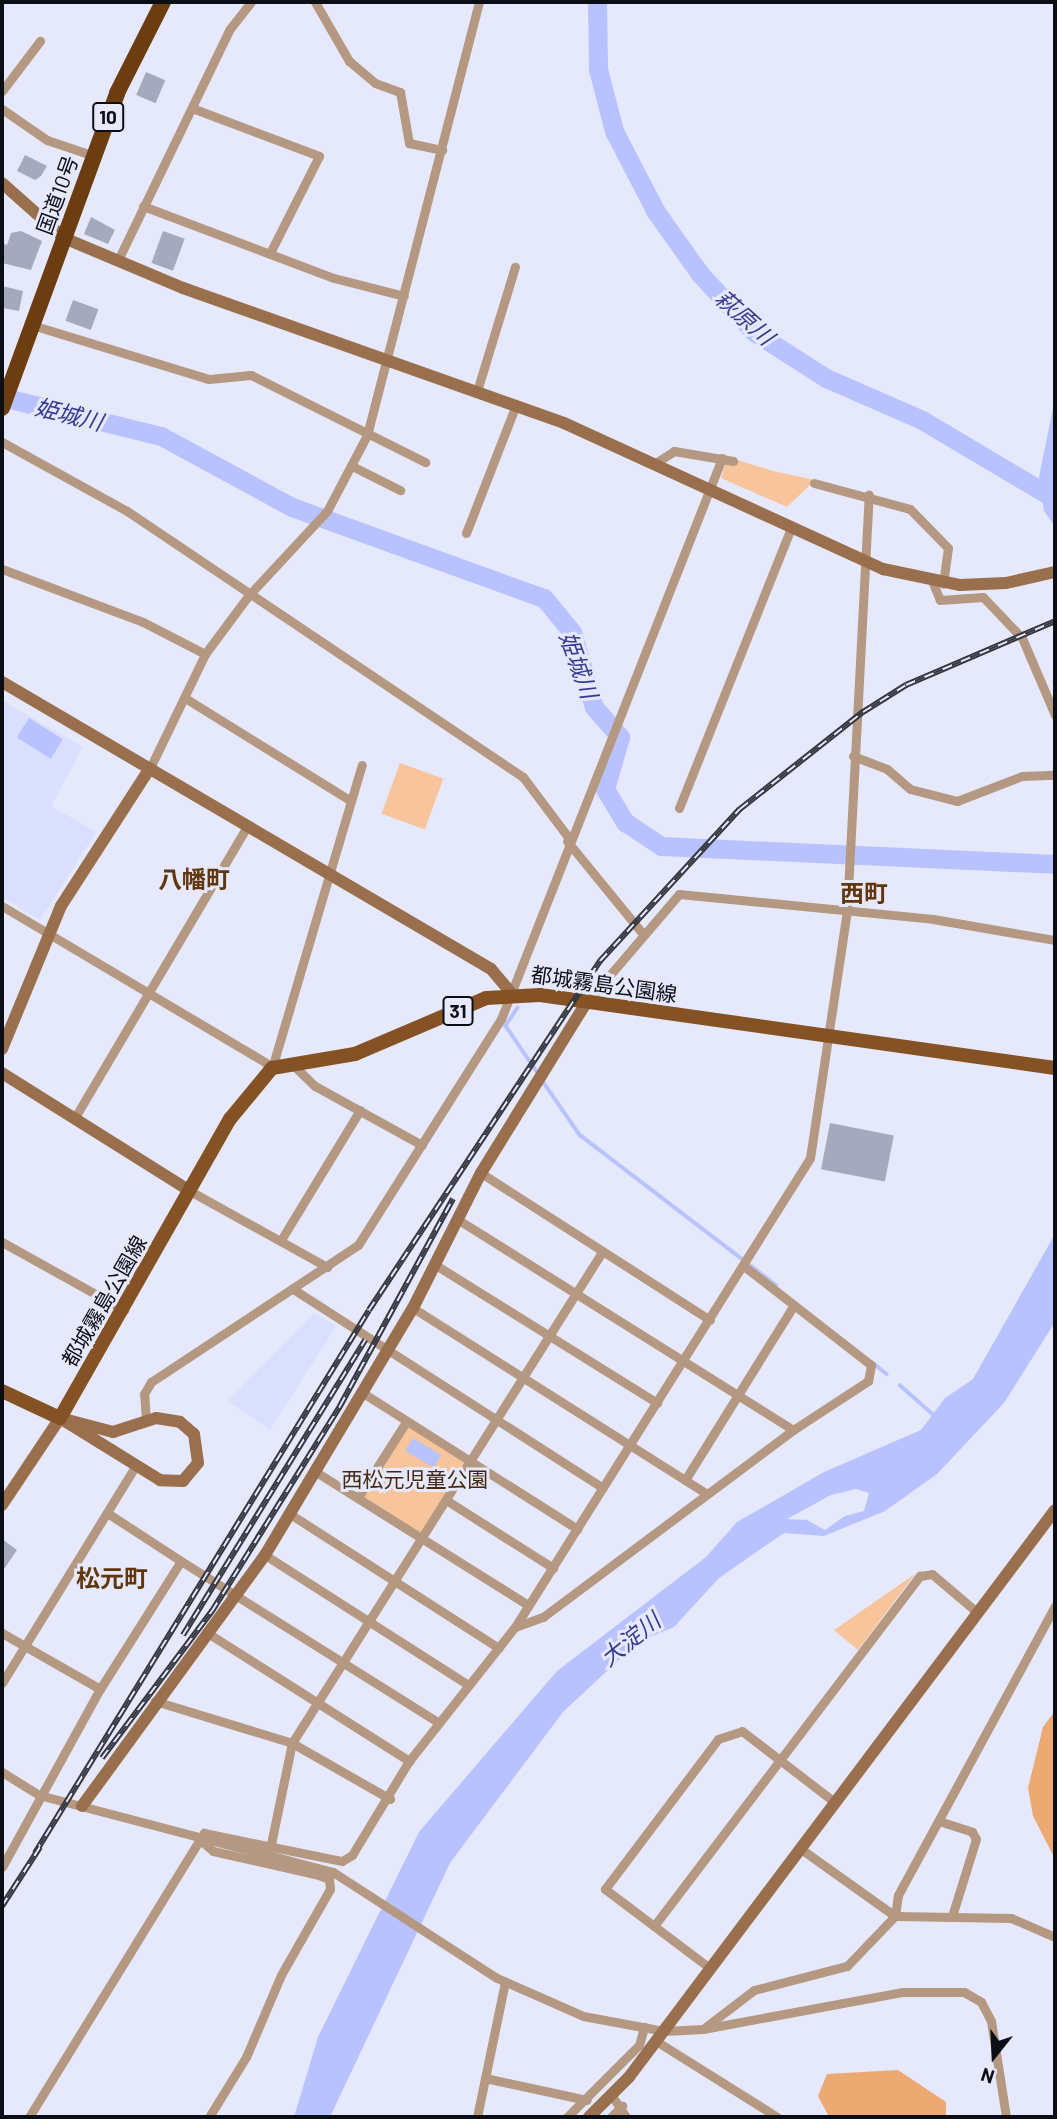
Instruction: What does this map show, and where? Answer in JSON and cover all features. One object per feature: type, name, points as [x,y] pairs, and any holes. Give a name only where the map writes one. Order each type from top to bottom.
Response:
[{"type":"highway","name":"国道10号","points":[[2,408],[117,93],[163,2]]},
{"type":"main road","name":"都城霧島公園線","points":[[60,1418],[124,1310],[230,1119],[272,1068],[290,1062],[355,1054],[486,998],[511,993],[1055,1067]]},
{"type":"main road","points":[[2,1391],[60,1418]]},
{"type":"street","points":[[118,260],[240,10],[251,2]]},
{"type":"street","points":[[315,2],[349,61],[375,83],[400,92],[409,143],[442,149]]},
{"type":"street","points":[[2,1049],[61,906],[150,768],[205,654],[248,596],[327,511],[367,436],[479,2]]},
{"type":"street","points":[[2,91],[40,41]]},
{"type":"street","points":[[191,108],[319,156],[270,253]]},
{"type":"street","points":[[2,109],[47,140],[94,156]]},
{"type":"street","points":[[2,183],[64,238],[516,405],[654,464],[862,560],[938,583],[1006,583],[1055,572]]},
{"type":"street","points":[[143,206],[334,278],[404,296]]},
{"type":"street","points":[[477,391],[515,268]]},
{"type":"street","points":[[32,325],[209,379],[251,375],[367,436],[425,462]]},
{"type":"street","points":[[466,533],[516,405]]},
{"type":"street","points":[[2,442],[127,511],[248,596],[523,777],[642,933]]},
{"type":"street","points":[[654,464],[674,451],[733,461]]},
{"type":"street","points":[[146,1420],[144,1394],[151,1382],[358,1245],[422,1145],[511,993],[568,839],[722,458]]},
{"type":"street","points":[[352,466],[400,490]]},
{"type":"street","points":[[814,483],[899,502],[944,540],[948,560],[938,583],[940,600],[983,597],[1022,638],[1055,715]]},
{"type":"street","points":[[29,2117],[197,1852],[198,1839],[204,1833],[271,1844],[342,1861],[352,1855],[390,1799],[409,1760],[467,1684],[499,1648],[553,1568],[810,1158],[847,910],[846,848],[862,560],[869,495]]},
{"type":"street","points":[[679,808],[792,526]]},
{"type":"street","points":[[2,569],[143,622],[205,654]]},
{"type":"street","points":[[2,682],[491,969],[511,993]]},
{"type":"street","points":[[185,698],[351,801]]},
{"type":"street","points":[[853,755],[887,769],[910,789],[957,801],[1022,776],[1055,775]]},
{"type":"street","points":[[272,1068],[362,765]]},
{"type":"street","points":[[74,1119],[247,826]]},
{"type":"street","points":[[82,1806],[155,1701],[265,1555],[413,1308],[481,1173],[586,1003],[642,933],[679,894],[847,910],[1055,940]]},
{"type":"street","points":[[2,906],[266,1058],[272,1068]]},
{"type":"street","points":[[290,1062],[315,1086],[422,1145]]},
{"type":"street","points":[[2,1073],[190,1191],[327,1267]]},
{"type":"street","points":[[281,1240],[360,1110]]},
{"type":"street","points":[[481,1173],[710,1320]]},
{"type":"street","points":[[457,1219],[793,1430]]},
{"type":"street","points":[[2,1242],[124,1310]]},
{"type":"street","points":[[271,1844],[292,1743],[602,1252]]},
{"type":"street","points":[[514,1627],[543,1617],[793,1430],[868,1381],[871,1365],[794,1305],[746,1263]]},
{"type":"street","points":[[435,1264],[657,1403]]},
{"type":"street","points":[[293,1289],[603,1488]]},
{"type":"street","points":[[685,1480],[794,1305]]},
{"type":"street","points":[[413,1308],[706,1494]]},
{"type":"street","points":[[363,1393],[577,1529]]},
{"type":"street","points":[[60,1418],[113,1432],[146,1420],[180,1422],[194,1434],[198,1463],[188,1477],[174,1483],[136,1465],[60,1418]]},
{"type":"street","points":[[2,1505],[60,1418]]},
{"type":"street","points":[[358,1497],[406,1422]]},
{"type":"street","points":[[2,1683],[109,1514],[136,1465]]},
{"type":"street","points":[[316,1472],[528,1605]]},
{"type":"street","points":[[446,1500],[553,1568]]},
{"type":"street","points":[[589,2117],[612,2096],[660,2036],[1055,1510]]},
{"type":"street","points":[[109,1514],[438,1722]]},
{"type":"street","points":[[290,1514],[499,1648]]},
{"type":"street","points":[[265,1555],[467,1684]]},
{"type":"street","points":[[2,1867],[39,1795],[100,1689],[181,1562]]},
{"type":"street","points":[[654,1926],[920,1576],[932,1574],[978,1613]]},
{"type":"street","points":[[703,2029],[754,1990],[847,1966],[894,1916],[898,1895],[1055,1606]]},
{"type":"street","points":[[206,1632],[409,1760]]},
{"type":"street","points":[[2,1633],[100,1689]]},
{"type":"street","points":[[155,1701],[292,1743],[390,1799]]},
{"type":"street","points":[[711,1969],[605,1889],[718,1739],[742,1731],[836,1803]]},
{"type":"street","points":[[2,1772],[39,1795],[198,1839],[333,1872],[471,1963],[505,1982],[563,2010],[644,2027],[777,2117]]},
{"type":"street","points":[[939,1821],[972,1832],[976,1839],[952,1916]]},
{"type":"street","points":[[198,1839],[213,1851],[319,1875],[329,1880],[330,1889],[281,1975],[246,2057],[209,2117]]},
{"type":"street","points":[[801,1849],[894,1916],[1011,1918],[1055,1937]]},
{"type":"street","points":[[477,2117],[505,1982]]},
{"type":"street","points":[[660,2036],[902,1992],[964,1992],[981,2002],[992,2021],[1006,2117]]},
{"type":"street","points":[[567,2117],[587,2100],[639,2045],[644,2027]]},
{"type":"street","points":[[485,2078],[587,2100]]},
{"type":"street","points":[[612,2096],[622,2106],[626,2117]]},
{"type":"street","points":[[611,2117],[622,2106]]},
{"type":"shaded area","points":[[2,700],[83,747],[51,806],[96,832],[40,920],[2,897]]},
{"type":"shaded area","points":[[314,1313],[336,1326],[270,1430],[228,1401]]},
{"type":"shaded area","points":[[1055,1711],[1055,1859],[1033,1816],[1028,1788],[1043,1727]]},
{"type":"shaded area","points":[[898,2070],[946,2102],[946,2117],[829,2117],[818,2096],[827,2074]]},
{"type":"green space","points":[[734,459],[815,480],[787,507],[721,478],[726,462]]},
{"type":"green space","points":[[400,763],[443,779],[425,829],[382,814]]},
{"type":"green space","name":"西松元児童公園","points":[[406,1422],[471,1461],[425,1537],[360,1498]]},
{"type":"green space","points":[[915,1574],[858,1650],[834,1630]]},
{"type":"water","points":[[1055,398],[1055,527],[1044,511],[1039,477]]},
{"type":"water","points":[[29,718],[63,739],[51,759],[17,738]]},
{"type":"water","name":"大淀川","points":[[1055,1234],[1055,1322],[1004,1403],[937,1474],[885,1511],[824,1536],[784,1533],[719,1578],[674,1627],[638,1642],[563,1712],[450,1863],[330,2117],[294,2117],[318,2037],[419,1832],[557,1671],[706,1557],[737,1522],[824,1472],[921,1430],[945,1398],[973,1379]],"holes":[[[856,1489],[869,1493],[864,1511],[845,1516],[825,1530],[807,1520],[787,1519],[831,1495]]]},
{"type":"water","points":[[413,1438],[441,1455],[434,1468],[405,1451]]},
{"type":"building","points":[[146,72],[165,80],[156,103],[136,95]]},
{"type":"building","points":[[25,155],[47,166],[35,180],[17,171]]},
{"type":"building","points":[[91,217],[115,230],[108,244],[84,234]]},
{"type":"building","points":[[21,231],[42,241],[31,270],[2,263],[2,243],[7,245],[11,233]]},
{"type":"building","points":[[163,231],[185,239],[173,271],[151,263]]},
{"type":"building","points":[[2,286],[23,291],[19,311],[2,308]]},
{"type":"building","points":[[73,300],[98,309],[91,330],[65,321]]},
{"type":"building","points":[[830,1123],[894,1135],[885,1182],[821,1169]]},
{"type":"building","points":[[2,1539],[17,1550],[2,1572]]},
{"type":"waterway","name":"萩原川","points":[[597,2],[598,69],[614,131],[656,212],[700,274],[754,332],[826,378],[922,420],[1055,499]]},
{"type":"waterway","name":"姫城川","points":[[2,397],[161,436],[292,507],[544,598],[572,632],[594,707],[620,737],[605,789],[625,822],[661,846],[1055,864]]},
{"type":"waterway","points":[[518,1008],[506,1026],[538,1073]]},
{"type":"waterway","points":[[542,1080],[580,1135],[776,1285]]},
{"type":"waterway","points":[[872,1362],[887,1374]]},
{"type":"waterway","points":[[900,1385],[935,1416]]},
{"type":"railway","points":[[35,1853],[369,1310],[600,961],[740,809],[863,712],[906,685],[1055,621]]},
{"type":"railway","points":[[102,1758],[212,1611],[340,1406],[453,1199]]},
{"type":"railway","points":[[183,1635],[365,1340]]},
{"type":"railway","points":[[2,1906],[40,1847]]},
{"type":"district","name":"八幡町","points":[[194,879]]},
{"type":"district","name":"西町","points":[[864,893]]},
{"type":"district","name":"松元町","points":[[112,1578]]}]
